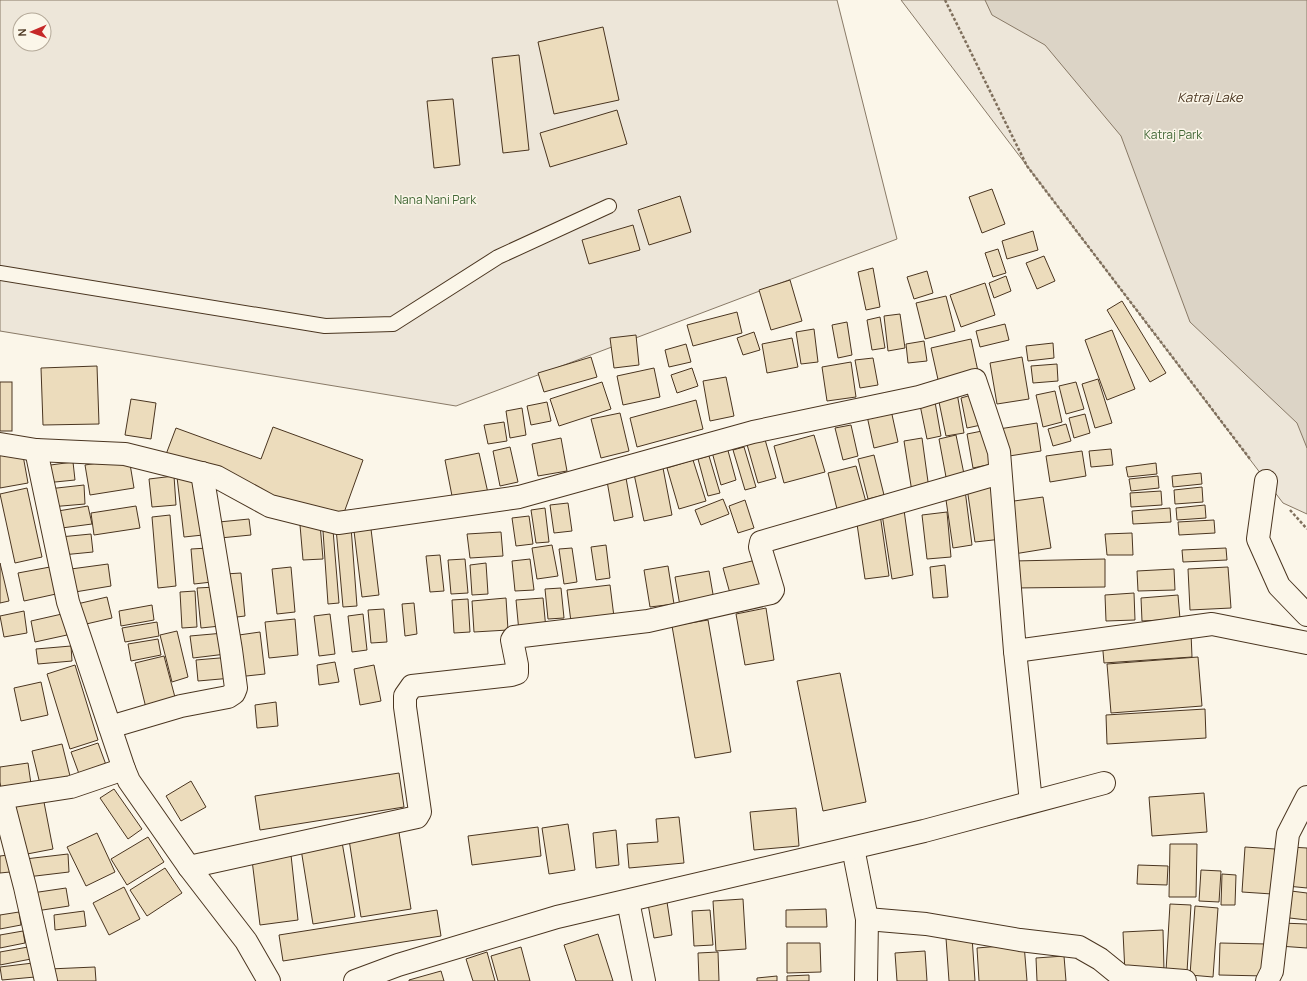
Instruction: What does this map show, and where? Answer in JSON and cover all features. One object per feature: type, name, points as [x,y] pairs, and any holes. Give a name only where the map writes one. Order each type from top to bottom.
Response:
[{"type":"street","points":[[0,444],[36,450],[125,454],[217,477],[270,506],[338,523],[519,498],[753,432],[919,397],[975,380],[999,452],[1015,651],[1031,802]]},
{"type":"street","points":[[36,450],[68,602],[129,781],[189,867],[246,941],[269,981]]},
{"type":"street","points":[[110,727],[181,706],[228,697],[234,693],[236,688],[202,473]]},
{"type":"street","points":[[189,867],[417,817],[420,812],[405,707],[405,696],[412,686],[517,673],[512,640],[514,637],[648,621],[771,592],[773,590],[760,547],[761,542],[1000,473]]},
{"type":"street","points":[[1266,481],[1258,539],[1279,586],[1307,615]]},
{"type":"street","points":[[1015,651],[1212,624],[1307,643]]},
{"type":"street","points":[[46,981],[25,887],[1,798],[71,787],[124,769]]},
{"type":"street","points":[[355,981],[398,965],[557,917],[924,831],[1104,783]]},
{"type":"street","points":[[1268,981],[1272,971],[1288,834],[1307,797]]},
{"type":"street","points":[[853,848],[867,919],[866,981]]},
{"type":"street","points":[[628,901],[644,981]]},
{"type":"street","points":[[867,919],[926,924],[1020,940],[1079,947],[1100,959],[1121,976],[1184,981]]},
{"type":"lane","points":[[0,273],[325,326],[393,324],[498,257],[609,206]]},
{"type":"path","points":[[945,0],[1027,166],[1266,481],[1307,529]]},
{"type":"green space","name":"Nana Nani Park","points":[[0,0],[837,0],[897,239],[456,406],[0,331]]},
{"type":"green space","name":"Katraj Lake","points":[[901,0],[1307,0],[1307,514],[1283,503]]},
{"type":"water","name":"Katraj Lake","points":[[985,0],[1307,0],[1307,448],[1297,423],[1190,322],[1121,136],[1045,45],[992,15]]},
{"type":"building","points":[[603,27],[619,100],[554,114],[538,42]]},
{"type":"building","points":[[519,55],[529,150],[503,153],[492,58]]},
{"type":"building","points":[[453,99],[460,165],[434,168],[427,101]]},
{"type":"building","points":[[617,110],[627,144],[550,167],[540,133]]},
{"type":"building","points":[[992,189],[1005,224],[982,233],[969,197]]},
{"type":"building","points":[[680,196],[691,232],[649,245],[638,210]]},
{"type":"building","points":[[633,225],[640,250],[589,264],[582,240]]},
{"type":"building","points":[[1033,231],[1038,250],[1007,259],[1002,241]]},
{"type":"building","points":[[998,249],[1006,273],[993,277],[985,253]]},
{"type":"building","points":[[1044,256],[1055,281],[1037,289],[1026,263]]},
{"type":"building","points":[[873,268],[880,307],[866,310],[858,272]]},
{"type":"building","points":[[927,271],[933,293],[914,299],[907,277]]},
{"type":"building","points":[[1006,276],[1011,291],[994,298],[989,283]]},
{"type":"building","points":[[790,280],[802,321],[771,330],[759,290]]},
{"type":"building","points":[[985,283],[995,315],[961,327],[950,295]]},
{"type":"building","points":[[946,296],[955,331],[925,339],[916,303]]},
{"type":"building","points":[[1122,301],[1166,373],[1150,382],[1107,310]]},
{"type":"building","points":[[737,312],[742,333],[693,346],[687,325]]},
{"type":"building","points":[[900,314],[905,348],[888,351],[884,316]]},
{"type":"building","points":[[880,317],[885,348],[872,350],[867,320]]},
{"type":"building","points":[[847,322],[852,355],[838,358],[832,325]]},
{"type":"building","points":[[1005,324],[1009,340],[980,347],[976,331]]},
{"type":"building","points":[[814,329],[818,362],[801,364],[796,332]]},
{"type":"building","points":[[1112,330],[1135,389],[1107,400],[1085,340]]},
{"type":"building","points":[[754,332],[760,350],[743,355],[737,338]]},
{"type":"building","points":[[636,335],[639,365],[614,368],[610,338]]},
{"type":"building","points":[[792,338],[798,367],[767,373],[762,344]]},
{"type":"building","points":[[971,339],[979,376],[939,384],[931,348]]},
{"type":"building","points":[[924,341],[927,361],[908,363],[906,344]]},
{"type":"building","points":[[1053,343],[1054,358],[1028,361],[1026,346]]},
{"type":"building","points":[[686,344],[691,362],[669,367],[665,350]]},
{"type":"building","points":[[591,357],[597,377],[544,392],[538,373]]},
{"type":"building","points":[[1022,357],[1029,399],[997,404],[990,363]]},
{"type":"building","points":[[873,358],[878,385],[860,388],[855,360]]},
{"type":"building","points":[[851,362],[856,397],[827,401],[822,367]]},
{"type":"building","points":[[1057,364],[1058,381],[1033,383],[1031,366]]},
{"type":"building","points":[[97,366],[99,424],[43,425],[41,368]]},
{"type":"building","points":[[654,368],[660,397],[623,405],[617,376]]},
{"type":"building","points":[[692,368],[698,386],[677,393],[671,375]]},
{"type":"building","points":[[726,377],[734,416],[710,421],[703,381]]},
{"type":"building","points":[[1098,379],[1112,423],[1095,428],[1082,384]]},
{"type":"building","points":[[0,382],[12,382],[12,431],[0,431]]},
{"type":"building","points":[[602,382],[611,409],[559,426],[550,399]]},
{"type":"building","points":[[1076,382],[1084,409],[1066,414],[1059,386]]},
{"type":"building","points":[[1055,391],[1062,422],[1043,427],[1036,395]]},
{"type":"building","points":[[957,393],[964,433],[946,436],[938,397]]},
{"type":"building","points":[[975,394],[981,425],[967,428],[961,398]]},
{"type":"building","points":[[131,399],[156,403],[151,439],[125,435]]},
{"type":"building","points":[[696,400],[703,429],[637,447],[630,418]]},
{"type":"building","points":[[547,402],[551,421],[531,425],[527,406]]},
{"type":"building","points":[[935,402],[941,436],[927,439],[920,405]]},
{"type":"building","points":[[522,408],[526,435],[510,438],[506,411]]},
{"type":"building","points":[[891,410],[898,442],[874,448],[867,416]]},
{"type":"building","points":[[620,413],[629,451],[601,458],[591,419]]},
{"type":"building","points":[[1085,414],[1090,433],[1074,438],[1069,418]]},
{"type":"building","points":[[504,422],[507,441],[488,444],[484,425]]},
{"type":"building","points":[[1037,423],[1041,451],[1003,457],[999,429]]},
{"type":"building","points":[[1066,424],[1071,441],[1053,446],[1048,429]]},
{"type":"building","points":[[851,425],[858,456],[843,460],[835,428]]},
{"type":"building","points":[[273,427],[363,460],[341,521],[165,457],[176,428],[261,459]]},
{"type":"building","points":[[987,430],[992,464],[973,468],[967,434]]},
{"type":"building","points":[[814,435],[825,472],[784,483],[774,446]]},
{"type":"building","points":[[956,435],[964,474],[946,477],[939,439]]},
{"type":"building","points":[[764,436],[776,478],[758,483],[746,441]]},
{"type":"building","points":[[561,438],[567,471],[538,476],[532,444]]},
{"type":"building","points":[[922,438],[929,489],[912,492],[904,441]]},
{"type":"building","points":[[510,447],[518,482],[500,486],[493,451]]},
{"type":"building","points":[[727,447],[736,480],[721,485],[712,452]]},
{"type":"building","points":[[744,447],[756,487],[745,490],[733,450]]},
{"type":"building","points":[[1111,449],[1113,465],[1091,467],[1089,451]]},
{"type":"building","points":[[22,450],[28,483],[0,488],[0,454]]},
{"type":"building","points":[[1082,451],[1086,476],[1050,482],[1046,456]]},
{"type":"building","points":[[479,453],[488,493],[453,501],[445,460]]},
{"type":"building","points":[[874,455],[884,495],[868,499],[858,459]]},
{"type":"building","points":[[709,456],[720,493],[708,496],[698,459]]},
{"type":"building","points":[[129,458],[134,488],[90,495],[85,465]]},
{"type":"building","points":[[693,460],[706,501],[679,509],[667,468]]},
{"type":"building","points":[[73,462],[75,480],[45,483],[43,466]]},
{"type":"building","points":[[1156,463],[1157,474],[1128,477],[1126,467]]},
{"type":"building","points":[[856,466],[866,502],[837,509],[828,473]]},
{"type":"building","points":[[663,468],[672,515],[644,521],[634,474]]},
{"type":"building","points":[[1201,473],[1202,484],[1173,487],[1172,476]]},
{"type":"building","points":[[196,475],[203,535],[184,537],[177,477]]},
{"type":"building","points":[[174,476],[176,505],[152,507],[149,479]]},
{"type":"building","points":[[1158,476],[1159,488],[1131,491],[1129,479]]},
{"type":"building","points":[[626,478],[633,517],[614,521],[607,481]]},
{"type":"building","points":[[994,483],[1002,539],[975,542],[967,488]]},
{"type":"building","points":[[84,485],[85,504],[50,507],[48,489]]},
{"type":"building","points":[[1202,487],[1203,502],[1175,504],[1174,490]]},
{"type":"building","points":[[27,488],[42,557],[15,563],[0,494]]},
{"type":"building","points":[[965,490],[972,545],[953,548],[945,493]]},
{"type":"building","points":[[1161,491],[1162,505],[1131,507],[1130,493]]},
{"type":"building","points":[[1043,497],[1051,548],[1014,554],[1007,502]]},
{"type":"building","points":[[723,499],[729,514],[701,525],[695,510]]},
{"type":"building","points":[[745,500],[754,528],[738,533],[729,506]]},
{"type":"building","points":[[568,503],[572,531],[554,533],[550,505]]},
{"type":"building","points":[[1205,505],[1206,518],[1177,520],[1176,508]]},
{"type":"building","points":[[88,506],[92,524],[54,529],[52,512]]},
{"type":"building","points":[[136,506],[140,528],[94,535],[91,513]]},
{"type":"building","points":[[545,508],[549,542],[536,543],[531,510]]},
{"type":"building","points":[[1170,508],[1171,522],[1133,524],[1132,511]]},
{"type":"building","points":[[904,510],[913,575],[892,579],[882,514]]},
{"type":"building","points":[[947,512],[951,557],[927,559],[922,515]]},
{"type":"building","points":[[880,514],[889,576],[865,579],[856,517]]},
{"type":"building","points":[[170,515],[176,586],[158,588],[152,517]]},
{"type":"building","points":[[529,516],[533,544],[516,546],[512,518]]},
{"type":"building","points":[[249,519],[251,535],[220,538],[219,522]]},
{"type":"building","points":[[1214,520],[1215,533],[1179,535],[1178,522]]},
{"type":"building","points":[[320,524],[323,559],[303,560],[300,525]]},
{"type":"building","points":[[351,527],[357,606],[343,607],[336,528]]},
{"type":"building","points":[[371,529],[379,595],[362,597],[354,531]]},
{"type":"building","points":[[333,530],[339,603],[328,604],[323,531]]},
{"type":"building","points":[[501,532],[503,556],[470,558],[467,534]]},
{"type":"building","points":[[1132,533],[1133,555],[1107,555],[1105,534]]},
{"type":"building","points":[[91,534],[93,552],[62,555],[60,537]]},
{"type":"building","points":[[552,545],[558,576],[537,579],[532,548]]},
{"type":"building","points":[[606,545],[610,578],[596,580],[591,547]]},
{"type":"building","points":[[208,548],[212,582],[194,584],[191,549]]},
{"type":"building","points":[[572,548],[577,582],[564,584],[559,549]]},
{"type":"building","points":[[1226,548],[1227,560],[1183,562],[1182,550]]},
{"type":"building","points":[[440,555],[444,591],[430,592],[426,556]]},
{"type":"building","points":[[465,559],[468,593],[451,594],[448,560]]},
{"type":"building","points":[[530,559],[534,590],[515,591],[512,561]]},
{"type":"building","points":[[1105,559],[1105,587],[1014,588],[1014,561]]},
{"type":"building","points":[[756,560],[764,589],[731,597],[723,568]]},
{"type":"building","points":[[0,563],[9,601],[0,603]]},
{"type":"building","points":[[486,563],[488,594],[472,595],[470,565]]},
{"type":"building","points":[[108,564],[111,586],[75,592],[71,569]]},
{"type":"building","points":[[945,565],[948,597],[933,598],[930,567]]},
{"type":"building","points":[[668,566],[674,604],[650,607],[644,570]]},
{"type":"building","points":[[50,567],[56,594],[24,601],[18,573]]},
{"type":"building","points":[[291,567],[295,612],[277,614],[272,569]]},
{"type":"building","points":[[1228,567],[1231,608],[1190,610],[1188,569]]},
{"type":"building","points":[[1174,569],[1175,590],[1138,591],[1137,571]]},
{"type":"building","points":[[709,571],[714,600],[680,606],[675,577]]},
{"type":"building","points":[[241,573],[245,616],[229,618],[225,574]]},
{"type":"building","points":[[610,585],[614,617],[571,622],[567,590]]},
{"type":"building","points":[[216,587],[220,626],[201,628],[197,588]]},
{"type":"building","points":[[561,588],[564,618],[548,619],[545,589]]},
{"type":"building","points":[[195,591],[197,627],[182,628],[180,592]]},
{"type":"building","points":[[1134,593],[1135,620],[1106,621],[1105,595]]},
{"type":"building","points":[[1178,595],[1180,619],[1142,621],[1141,598]]},
{"type":"building","points":[[107,597],[112,618],[82,625],[77,604]]},
{"type":"building","points":[[506,598],[508,630],[474,632],[472,601]]},
{"type":"building","points":[[543,598],[546,629],[519,632],[516,600]]},
{"type":"building","points":[[468,599],[470,632],[454,633],[452,600]]},
{"type":"building","points":[[414,603],[417,634],[405,636],[402,604]]},
{"type":"building","points":[[152,605],[154,620],[121,626],[119,611]]},
{"type":"building","points":[[766,608],[774,660],[745,665],[736,614]]},
{"type":"building","points":[[384,609],[387,642],[371,643],[368,610]]},
{"type":"building","points":[[24,611],[27,633],[4,637],[0,616]]},
{"type":"building","points":[[62,614],[67,635],[35,642],[31,621]]},
{"type":"building","points":[[330,614],[335,654],[319,656],[314,616]]},
{"type":"building","points":[[363,614],[367,650],[352,652],[348,616]]},
{"type":"building","points":[[295,619],[298,655],[269,658],[265,622]]},
{"type":"building","points":[[708,620],[731,752],[695,758],[672,626]]},
{"type":"building","points":[[157,622],[159,636],[125,642],[122,628]]},
{"type":"building","points":[[177,631],[188,677],[172,682],[160,635]]},
{"type":"building","points":[[260,632],[265,674],[237,677],[232,636]]},
{"type":"building","points":[[224,633],[226,654],[193,658],[190,636]]},
{"type":"building","points":[[1191,633],[1192,657],[1104,663],[1102,640]]},
{"type":"building","points":[[158,639],[161,655],[131,661],[128,644]]},
{"type":"building","points":[[71,646],[72,661],[38,664],[36,649]]},
{"type":"building","points":[[164,656],[176,701],[146,708],[135,663]]},
{"type":"building","points":[[231,657],[232,678],[198,681],[196,660]]},
{"type":"building","points":[[1198,657],[1202,706],[1111,713],[1107,664]]},
{"type":"building","points":[[335,662],[339,682],[319,685],[317,665]]},
{"type":"building","points":[[75,665],[98,740],[70,749],[47,674]]},
{"type":"building","points":[[374,665],[381,701],[360,705],[354,669]]},
{"type":"building","points":[[840,673],[866,802],[823,811],[797,681]]},
{"type":"building","points":[[41,682],[48,715],[21,721],[14,688]]},
{"type":"building","points":[[276,702],[278,726],[257,728],[255,705]]},
{"type":"building","points":[[1205,709],[1206,738],[1107,744],[1106,715]]},
{"type":"building","points":[[98,743],[109,773],[82,782],[71,752]]},
{"type":"building","points":[[62,744],[70,776],[40,784],[32,751]]},
{"type":"building","points":[[28,763],[32,791],[2,795],[0,767]]},
{"type":"building","points":[[399,773],[404,807],[260,830],[255,796]]},
{"type":"building","points":[[191,781],[206,807],[181,821],[166,796]]},
{"type":"building","points":[[114,789],[142,829],[128,839],[100,798]]},
{"type":"building","points":[[1204,793],[1207,832],[1152,836],[1149,797]]},
{"type":"building","points":[[43,797],[53,849],[22,855],[12,803]]},
{"type":"building","points":[[796,808],[799,846],[754,850],[750,812]]},
{"type":"building","points":[[679,817],[684,863],[629,868],[627,844],[658,842],[656,819]]},
{"type":"building","points":[[568,824],[575,870],[549,874],[542,828]]},
{"type":"building","points":[[398,826],[411,909],[361,917],[348,833]]},
{"type":"building","points":[[538,827],[541,856],[472,865],[468,836]]},
{"type":"building","points":[[616,830],[619,865],[596,868],[593,833]]},
{"type":"building","points":[[97,833],[115,872],[86,886],[67,847]]},
{"type":"building","points":[[148,837],[164,862],[127,885],[111,859]]},
{"type":"building","points":[[342,842],[355,917],[313,924],[301,849]]},
{"type":"building","points":[[1170,844],[1197,844],[1196,897],[1169,897]]},
{"type":"building","points":[[1245,847],[1275,849],[1272,894],[1242,892]]},
{"type":"building","points":[[1290,847],[1307,848],[1307,888],[1287,886]]},
{"type":"building","points":[[68,854],[69,872],[27,877],[25,859]]},
{"type":"building","points":[[8,855],[10,872],[0,873],[0,856]]},
{"type":"building","points":[[291,855],[298,920],[260,925],[252,860]]},
{"type":"building","points":[[1138,865],[1168,866],[1167,885],[1137,884]]},
{"type":"building","points":[[165,868],[182,893],[147,916],[130,890]]},
{"type":"building","points":[[1201,870],[1221,871],[1219,902],[1199,901]]},
{"type":"building","points":[[1222,874],[1236,875],[1235,905],[1221,905]]},
{"type":"building","points":[[124,887],[140,919],[109,935],[93,903]]},
{"type":"building","points":[[66,888],[69,906],[36,911],[32,893]]},
{"type":"building","points":[[1283,890],[1307,893],[1307,920],[1281,917]]},
{"type":"building","points":[[743,899],[746,949],[716,951],[713,901]]},
{"type":"building","points":[[667,902],[672,935],[654,938],[648,904]]},
{"type":"building","points":[[1170,904],[1191,905],[1187,972],[1166,971]]},
{"type":"building","points":[[1195,906],[1218,908],[1213,977],[1190,975]]},
{"type":"building","points":[[826,909],[827,927],[786,927],[786,910]]},
{"type":"building","points":[[437,910],[441,936],[283,961],[279,935]]},
{"type":"building","points":[[710,910],[713,945],[694,946],[692,911]]},
{"type":"building","points":[[84,911],[86,926],[55,930],[54,915]]},
{"type":"building","points":[[19,912],[21,925],[0,929],[0,915]]},
{"type":"building","points":[[1281,923],[1307,924],[1307,948],[1279,946]]},
{"type":"building","points":[[1163,930],[1164,971],[1125,973],[1123,932]]},
{"type":"building","points":[[23,931],[25,943],[0,948],[0,935]]},
{"type":"building","points":[[598,934],[613,981],[576,981],[564,945]]},
{"type":"building","points":[[972,937],[975,981],[949,981],[946,938]]},
{"type":"building","points":[[787,943],[820,943],[821,972],[787,973]]},
{"type":"building","points":[[1220,943],[1266,944],[1265,976],[1219,975]]},
{"type":"building","points":[[1024,944],[1027,981],[979,981],[977,948]]},
{"type":"building","points":[[28,947],[31,959],[0,965],[0,952]]},
{"type":"building","points":[[521,947],[530,981],[498,981],[491,956]]},
{"type":"building","points":[[925,951],[927,981],[897,981],[895,953]]},
{"type":"building","points":[[487,952],[495,981],[473,981],[466,959]]},
{"type":"building","points":[[718,952],[719,981],[699,981],[698,953]]},
{"type":"building","points":[[1064,956],[1066,981],[1037,981],[1036,958]]},
{"type":"building","points":[[33,963],[35,977],[2,980],[0,967]]},
{"type":"building","points":[[95,967],[96,981],[50,981],[49,969]]},
{"type":"building","points":[[441,971],[444,981],[409,981],[409,980]]},
{"type":"building","points":[[809,975],[809,981],[787,981],[787,976]]},
{"type":"building","points":[[777,976],[777,981],[757,981],[757,978]]},
{"type":"park label","name":"Katraj Park","points":[[1173,135]]}]
